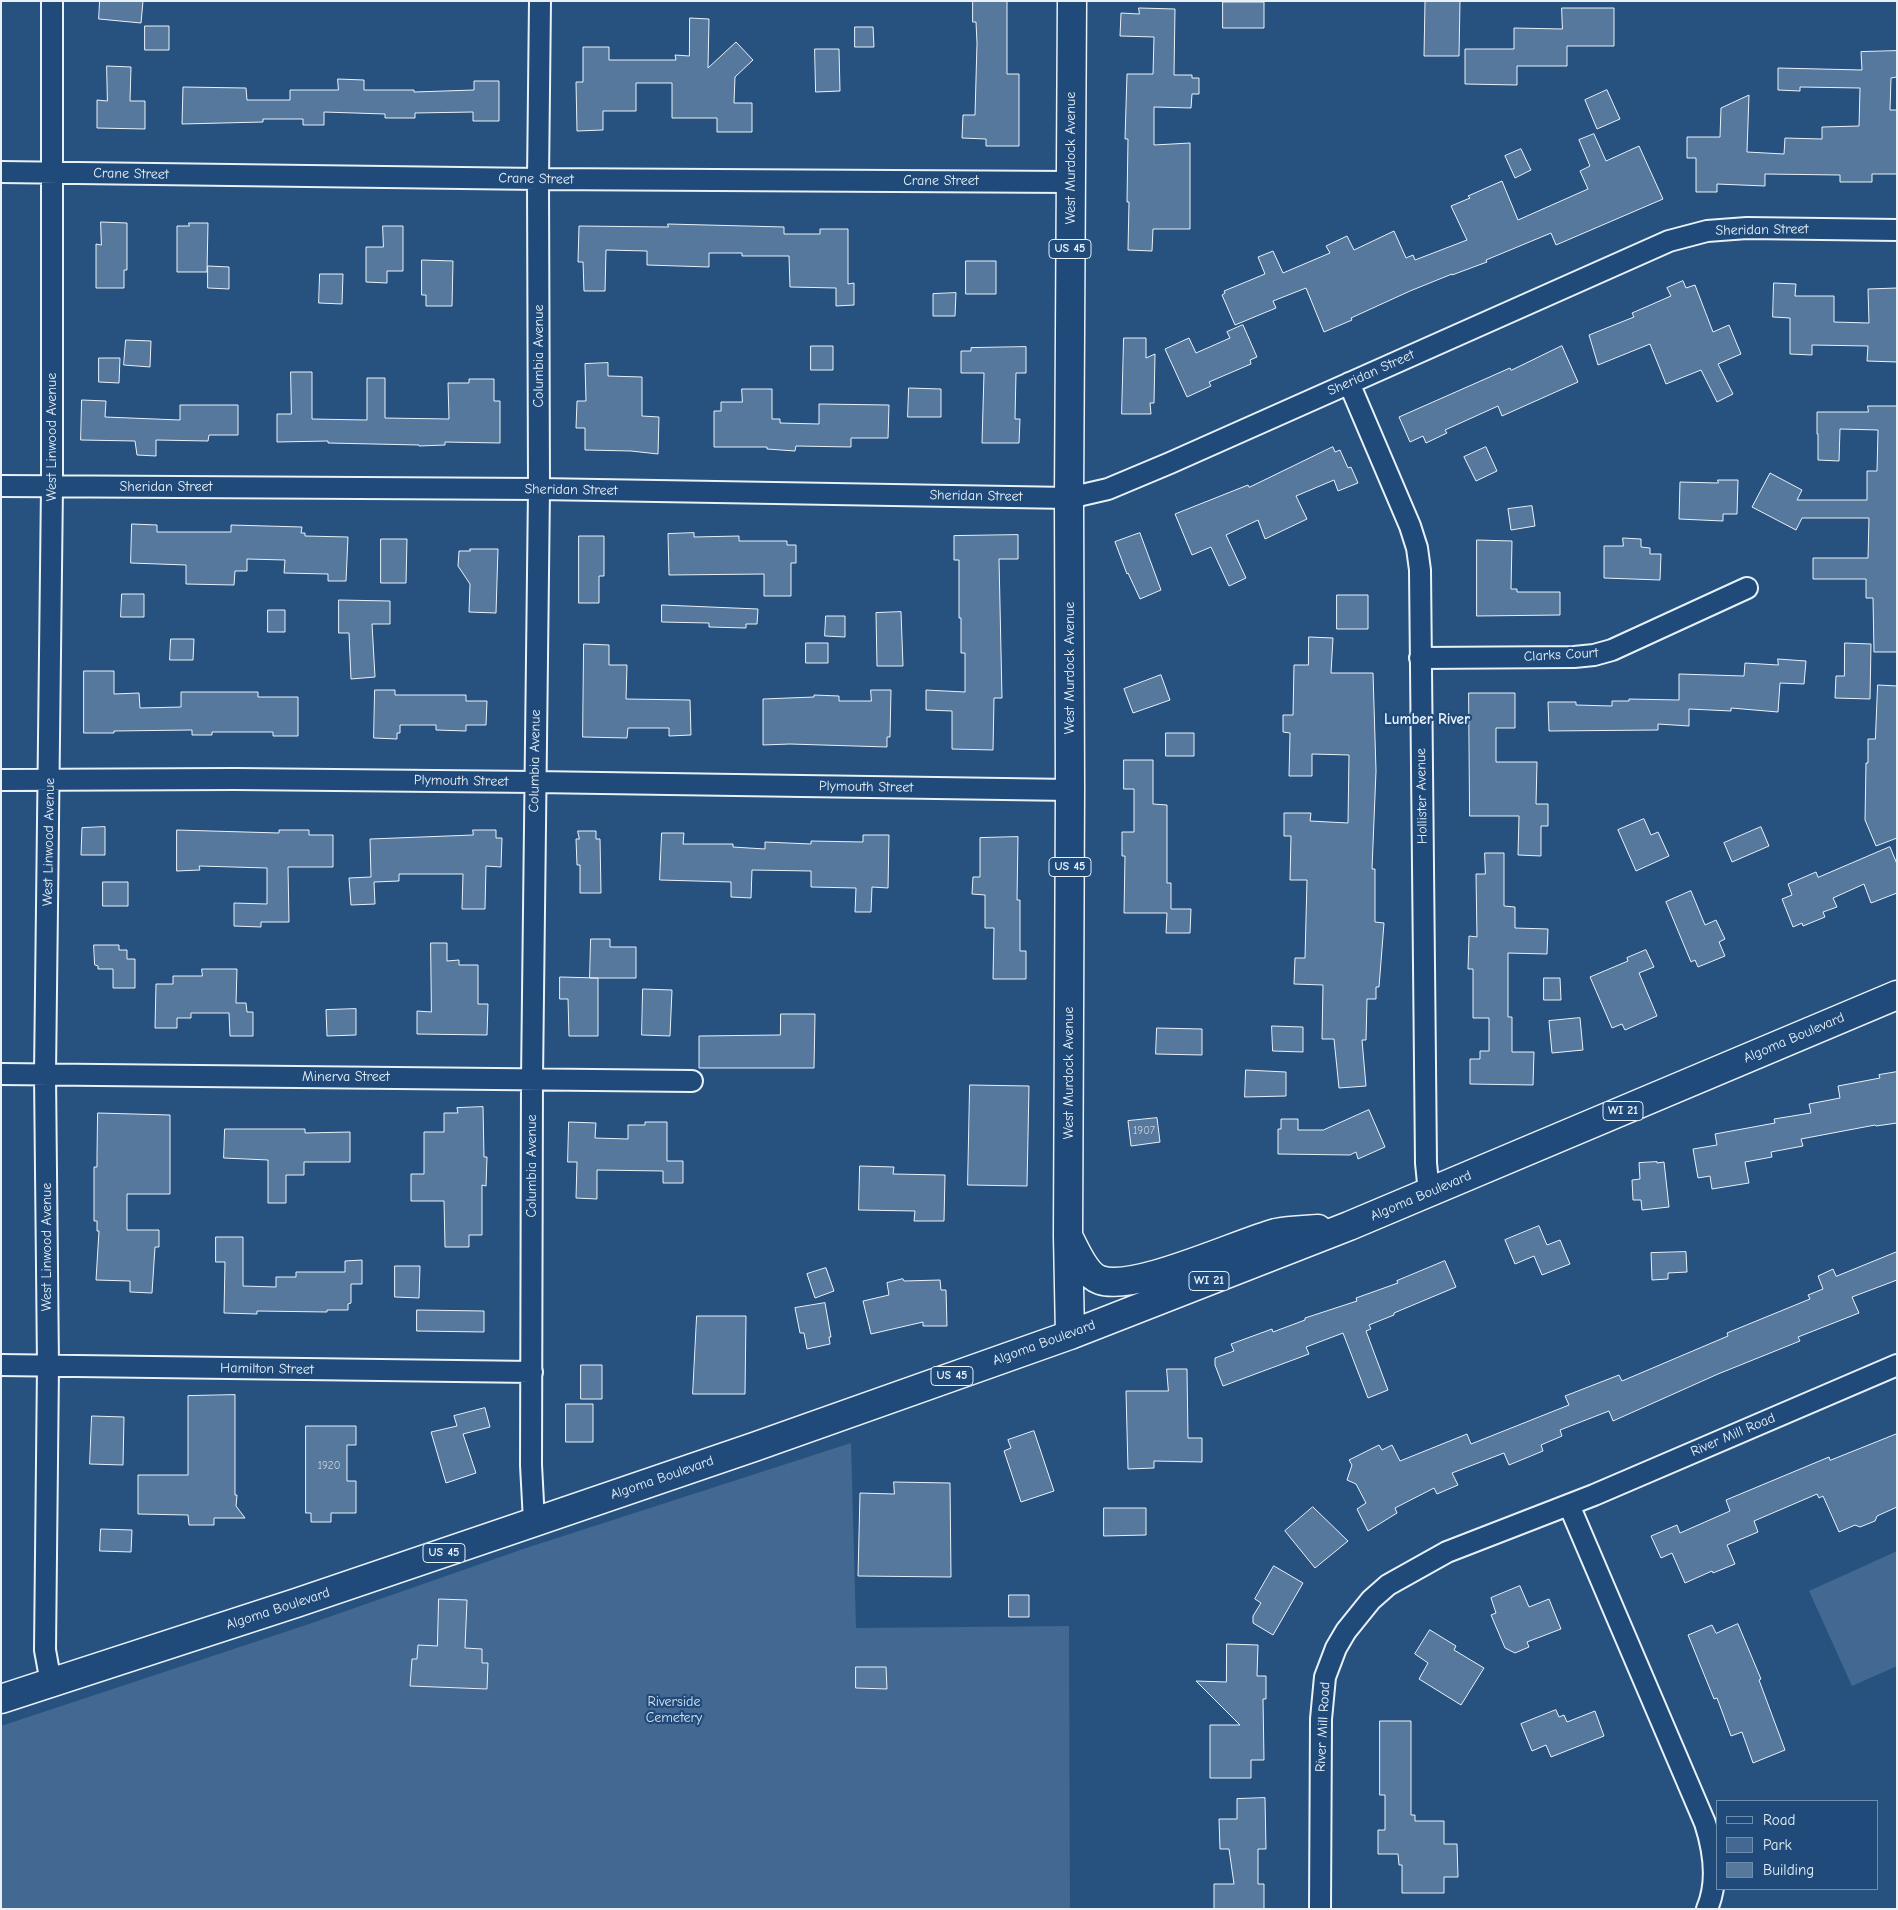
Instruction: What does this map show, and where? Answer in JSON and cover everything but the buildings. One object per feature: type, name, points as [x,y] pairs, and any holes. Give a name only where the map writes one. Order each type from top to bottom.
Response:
[{"type":"main road","name":"West Murdock Avenue","points":[[1070,1335],[1068,1236],[1069,498],[1072,1]]},
{"type":"main road","name":"Algoma Boulevard","points":[[1,1699],[296,1603],[534,1522],[1070,1335],[1349,1226],[1897,995]]},
{"type":"main road","points":[[1068,1236],[1091,1274],[1100,1280],[1115,1282],[1151,1276],[1278,1232],[1349,1226]]},
{"type":"street","name":"West Linwood Avenue","points":[[51,1683],[45,1650],[48,1366],[45,1074],[52,486],[52,1]]},
{"type":"street","name":"Columbia Avenue","points":[[534,1522],[531,1465],[532,1079],[539,489],[538,179],[540,1]]},
{"type":"street","name":"Crane Street","points":[[1,172],[538,179],[1071,182]]},
{"type":"street","name":"Sheridan Street","points":[[1,486],[539,489],[1069,498],[1108,489],[1669,241],[1707,231],[1747,228],[1897,230]]},
{"type":"street","name":"Hollister Avenue","points":[[1349,383],[1410,526],[1420,570],[1426,1163],[1429,1193]]},
{"type":"street","name":"Clarks Court","points":[[1420,658],[1594,655],[1612,650],[1747,588]]},
{"type":"street","name":"Plymouth Street","points":[[1,780],[235,779],[1070,790]]},
{"type":"street","name":"Minerva Street","points":[[1,1074],[692,1081]]},
{"type":"street","name":"Hamilton Street","points":[[1,1365],[532,1372]]},
{"type":"street","name":"River Mill Road","points":[[1320,1909],[1321,1719],[1325,1677],[1336,1648],[1346,1630],[1371,1600],[1388,1585],[1447,1552],[1569,1505],[1897,1365]]},
{"type":"street","points":[[1569,1505],[1705,1823],[1712,1845],[1714,1884],[1708,1909]]},
{"type":"green space","name":"Riverside Cemetery","points":[[851,1443],[856,1628],[1069,1626],[1070,1909],[1,1909],[1,1726],[306,1625],[523,1549]]},
{"type":"green space","points":[[1897,1551],[1897,1666],[1852,1686],[1809,1591]]},
{"type":"district","name":"Lumber River","points":[[1427,720]]}]
